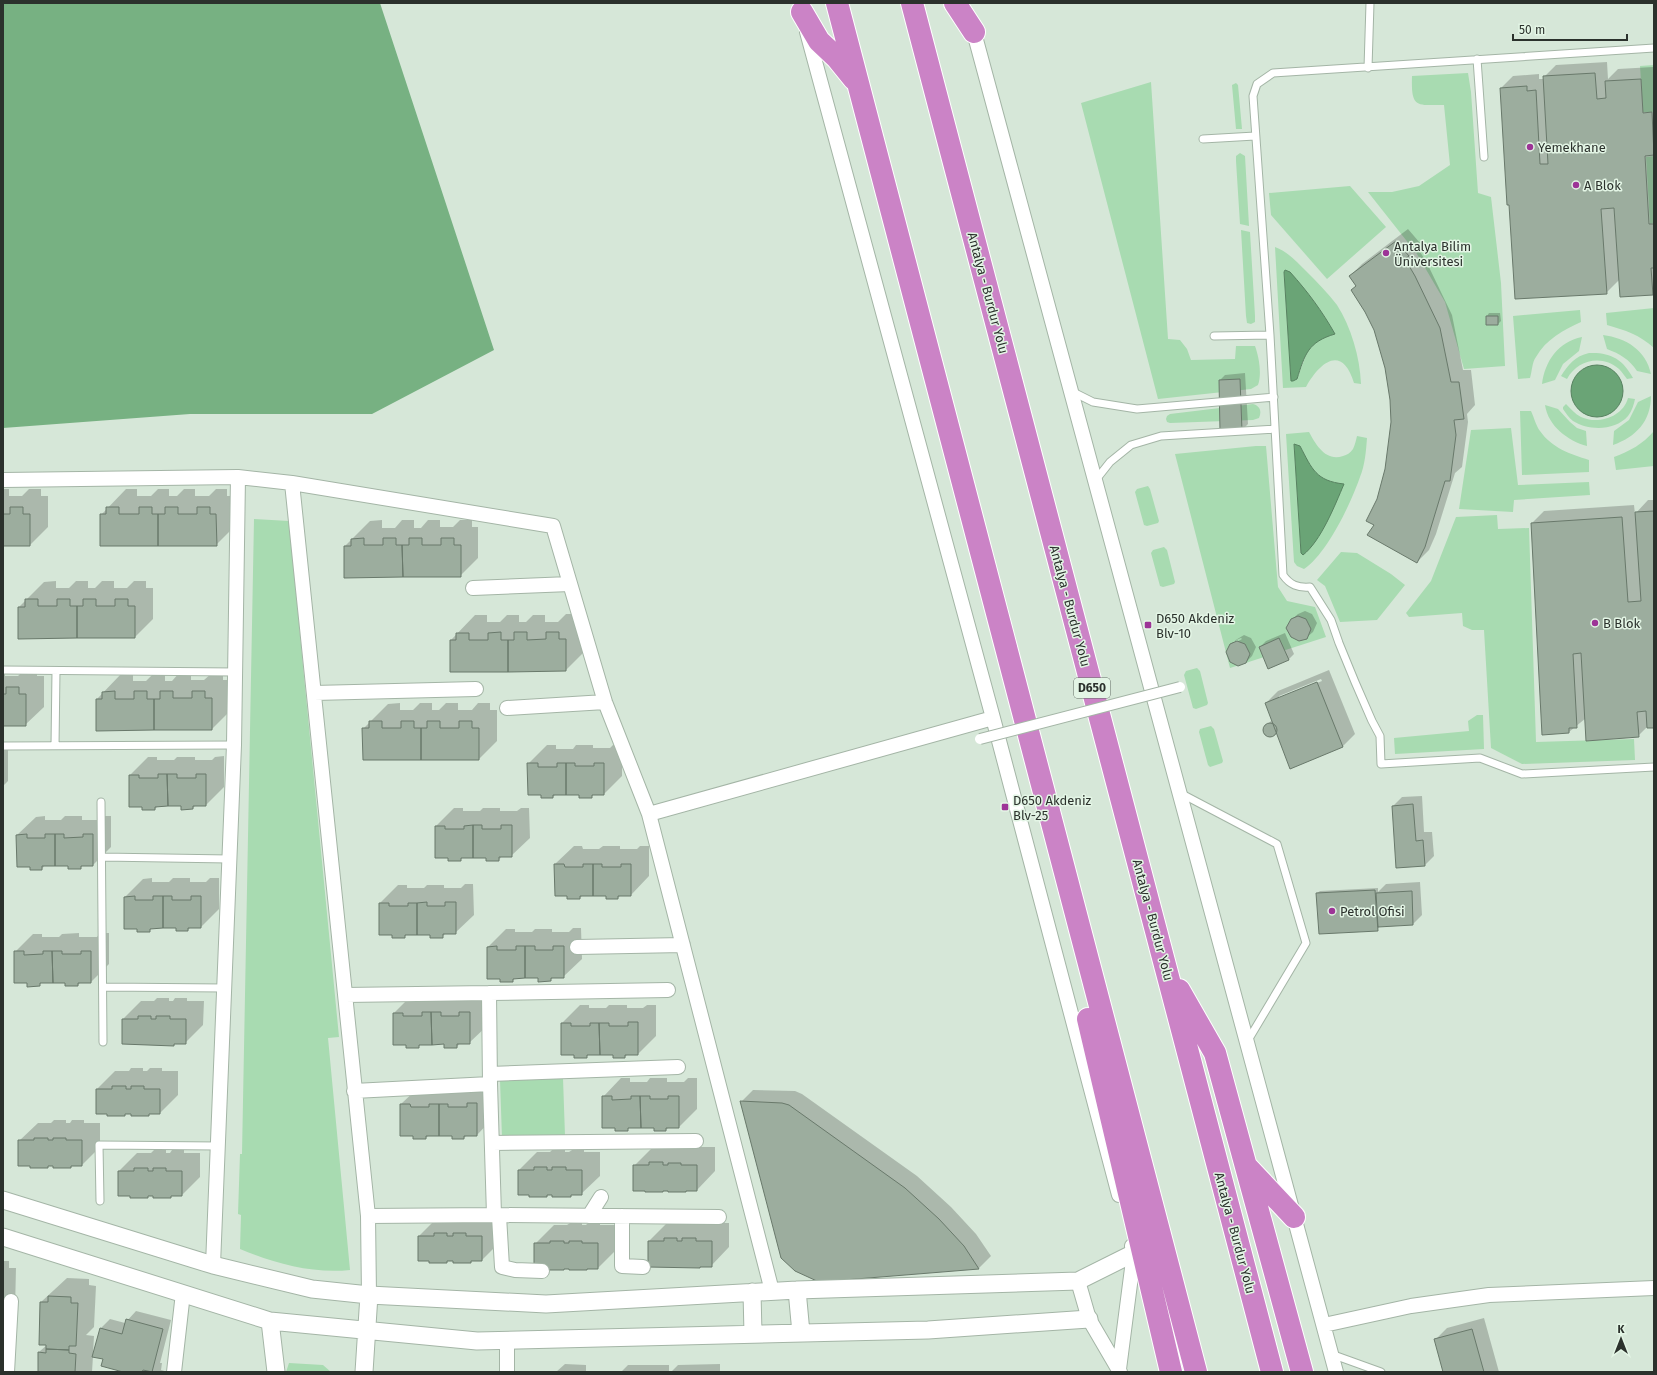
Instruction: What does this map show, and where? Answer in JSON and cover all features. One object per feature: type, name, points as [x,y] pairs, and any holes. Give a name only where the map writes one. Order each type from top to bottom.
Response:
[{"type":"highway","points":[[837,3],[1196,1372]]},
{"type":"highway","name":"Antalya - Burdur Yolu","points":[[912,3],[1272,1372]]},
{"type":"highway","points":[[956,3],[974,32]]},
{"type":"highway","points":[[801,8],[820,41],[837,58],[859,86]]},
{"type":"highway","points":[[1042,783],[1050,855],[1171,1372]]},
{"type":"highway","points":[[1164,961],[1215,1054],[1302,1372]]},
{"type":"highway","points":[[1245,1165],[1294,1217]]},
{"type":"street","points":[[966,3],[1336,1372]]},
{"type":"street","points":[[801,8],[993,718],[1134,1253],[1120,1371]]},
{"type":"street","points":[[3,480],[238,477],[292,483],[552,526],[605,702],[650,814],[772,1291]]},
{"type":"street","points":[[213,1265],[234,745],[238,477]]},
{"type":"street","points":[[292,483],[368,1216],[369,1295],[368,1330],[364,1372]]},
{"type":"street","points":[[473,588],[570,584]]},
{"type":"street","points":[[980,739],[1180,687]]},
{"type":"street","points":[[314,694],[476,689]]},
{"type":"street","points":[[507,708],[605,702]]},
{"type":"street","points":[[650,814],[993,718]]},
{"type":"street","points":[[577,947],[683,945]]},
{"type":"street","points":[[345,995],[668,990]]},
{"type":"street","points":[[489,993],[492,1143],[502,1267],[515,1270],[542,1271]]},
{"type":"street","points":[[354,1090],[490,1079],[678,1067]]},
{"type":"street","points":[[492,1143],[696,1141]]},
{"type":"street","points":[[589,1216],[601,1197]]},
{"type":"street","points":[[3,1200],[213,1265],[312,1288],[369,1295],[546,1304],[772,1291],[1078,1281],[1134,1253]]},
{"type":"street","points":[[368,1216],[622,1216],[719,1218]]},
{"type":"street","points":[[622,1216],[622,1266],[643,1267]]},
{"type":"street","points":[[3,1237],[270,1320],[477,1341],[928,1330],[1089,1318]]},
{"type":"street","points":[[1078,1281],[1089,1318],[1120,1371]]},
{"type":"street","points":[[1324,1325],[1410,1306],[1490,1295],[1654,1288]]},
{"type":"street","points":[[798,1290],[801,1333]]},
{"type":"street","points":[[752,1292],[753,1334]]},
{"type":"street","points":[[174,1372],[183,1293]]},
{"type":"street","points":[[6,1372],[11,1301]]},
{"type":"street","points":[[270,1320],[276,1372]]},
{"type":"street","points":[[507,1340],[507,1372]]},
{"type":"lane","points":[[1368,68],[1370,3]]},
{"type":"lane","points":[[1654,48],[1477,59],[1368,68],[1273,73],[1257,84],[1253,96],[1274,397],[1283,575],[1289,583],[1301,588],[1310,587],[1331,620],[1339,643],[1372,721],[1380,736],[1382,764],[1480,758],[1522,774],[1654,767]]},
{"type":"lane","points":[[1477,59],[1484,157]]},
{"type":"lane","points":[[1203,139],[1255,136]]},
{"type":"lane","points":[[1214,336],[1270,335]]},
{"type":"lane","points":[[1071,391],[1093,402],[1137,409],[1274,397]]},
{"type":"lane","points":[[1095,481],[1110,462],[1131,445],[1161,436],[1275,429]]},
{"type":"lane","points":[[3,670],[235,672]]},
{"type":"lane","points":[[55,746],[56,670]]},
{"type":"lane","points":[[3,746],[234,745]]},
{"type":"lane","points":[[1180,793],[1277,844],[1306,943],[1247,1042]]},
{"type":"lane","points":[[101,802],[103,1042]]},
{"type":"lane","points":[[102,858],[229,859]]},
{"type":"lane","points":[[103,987],[224,988]]},
{"type":"lane","points":[[100,1201],[99,1145],[218,1146]]},
{"type":"lane","points":[[1331,1354],[1381,1372]]},
{"type":"shaded area","points":[[3,3],[380,3],[494,350],[372,414],[190,414],[3,428]]},
{"type":"shaded area","points":[[1654,65],[1654,112],[1643,112],[1640,66]]},
{"type":"shaded area","points":[[1468,73],[1471,92],[1478,193],[1491,197],[1501,283],[1505,366],[1464,369],[1445,302],[1417,254],[1368,192],[1392,192],[1419,186],[1450,165],[1444,105],[1427,105],[1417,102],[1414,99],[1413,94],[1412,76]]},
{"type":"shaded area","points":[[1151,82],[1168,339],[1180,340],[1187,349],[1191,360],[1235,359],[1236,346],[1255,346],[1259,360],[1260,376],[1258,385],[1251,389],[1158,399],[1081,103]]},
{"type":"shaded area","points":[[1236,83],[1238,85],[1242,129],[1236,129],[1232,85]]},
{"type":"shaded area","points":[[1240,153],[1245,156],[1249,226],[1240,224],[1236,156]]},
{"type":"shaded area","points":[[1654,156],[1654,223],[1650,224],[1646,157]]},
{"type":"shaded area","points":[[1350,186],[1386,227],[1327,279],[1271,215],[1269,193]]},
{"type":"shaded area","points":[[1241,230],[1250,232],[1255,316],[1255,322],[1251,324],[1247,323],[1246,316]]},
{"type":"shaded area","points":[[1275,247],[1288,254],[1337,305],[1347,323],[1354,343],[1359,363],[1361,384],[1354,383],[1349,371],[1343,364],[1337,361],[1331,361],[1324,364],[1318,370],[1306,387],[1283,388]],"holes":[[[1285,270],[1290,273],[1303,287],[1325,317],[1335,334],[1318,340],[1308,350],[1297,379],[1291,381],[1284,272]]]},
{"type":"shaded area","points":[[1285,270],[1290,272],[1309,294],[1335,334],[1326,337],[1313,345],[1305,356],[1297,379],[1293,381],[1291,381]]},
{"type":"shaded area","points":[[1654,308],[1654,348],[1632,334],[1607,325],[1606,313]]},
{"type":"shaded area","points":[[1580,310],[1581,322],[1550,340],[1535,359],[1530,378],[1518,379],[1513,316]]},
{"type":"shaded area","points":[[1603,335],[1620,339],[1634,347],[1645,358],[1651,374],[1637,371],[1624,357],[1607,349]]},
{"type":"shaded area","points":[[1582,337],[1579,351],[1563,364],[1555,380],[1542,384],[1546,368],[1554,354],[1566,343]]},
{"type":"shaded area","points":[[1589,353],[1610,355],[1625,366],[1633,378],[1627,379],[1619,369],[1612,364],[1598,361],[1590,361],[1577,367],[1571,372],[1567,379],[1561,376],[1572,362],[1580,356]]},
{"type":"shaded area","points":[[1592,365],[1602,365],[1611,369],[1619,377],[1623,386],[1623,396],[1619,405],[1611,413],[1602,417],[1592,417],[1583,413],[1575,405],[1571,396],[1571,386],[1575,377],[1583,369]]},
{"type":"shaded area","points":[[1651,396],[1648,413],[1641,427],[1629,437],[1613,445],[1614,431],[1629,420],[1638,402]]},
{"type":"shaded area","points":[[1628,398],[1635,399],[1633,408],[1628,416],[1623,421],[1609,427],[1594,428],[1579,424],[1573,421],[1563,409],[1566,404],[1581,417],[1602,420],[1609,418],[1621,410]]},
{"type":"shaded area","points":[[1253,404],[1259,407],[1260,413],[1259,418],[1253,420],[1170,423],[1167,422],[1166,419],[1170,414]]},
{"type":"shaded area","points":[[1545,405],[1558,409],[1577,428],[1586,431],[1587,446],[1580,444],[1560,432],[1550,420]]},
{"type":"shaded area","points":[[1520,411],[1531,411],[1537,427],[1550,442],[1568,453],[1589,460],[1589,472],[1522,475]]},
{"type":"shaded area","points":[[1511,428],[1518,485],[1589,482],[1590,495],[1514,500],[1513,512],[1459,509],[1471,430]]},
{"type":"shaded area","points":[[1654,431],[1654,466],[1616,470],[1614,457],[1636,447]]},
{"type":"shaded area","points":[[1309,432],[1318,447],[1332,457],[1346,455],[1351,452],[1357,436],[1367,438],[1362,472],[1344,514],[1321,552],[1313,562],[1304,569],[1297,566],[1294,562],[1286,434]],"holes":[[[1294,444],[1300,446],[1311,467],[1321,477],[1344,484],[1303,555],[1301,553]]]},
{"type":"shaded area","points":[[1294,444],[1300,446],[1312,467],[1321,477],[1344,484],[1322,532],[1310,549],[1303,555],[1301,553]]},
{"type":"shaded area","points":[[1266,446],[1278,587],[1287,601],[1315,607],[1326,637],[1230,668],[1175,454]]},
{"type":"shaded area","points":[[1148,486],[1159,521],[1158,523],[1147,526],[1144,525],[1135,492],[1137,489]]},
{"type":"shaded area","points":[[1497,515],[1498,529],[1529,528],[1536,742],[1634,739],[1635,760],[1522,764],[1491,748],[1484,630],[1472,630],[1463,626],[1462,613],[1409,617],[1406,613],[1431,581],[1456,517]]},
{"type":"shaded area","points":[[254,519],[289,521],[339,1037],[328,1038],[350,1270],[336,1271],[307,1269],[266,1259],[240,1249],[241,1215],[238,1214],[240,1154],[242,1154]]},
{"type":"shaded area","points":[[1164,547],[1167,550],[1175,582],[1174,584],[1163,587],[1160,586],[1151,553],[1153,550]]},
{"type":"shaded area","points":[[1341,552],[1357,553],[1391,574],[1405,585],[1377,620],[1340,622],[1325,586],[1317,580]]},
{"type":"shaded area","points":[[1197,668],[1200,671],[1208,703],[1207,705],[1196,709],[1193,708],[1184,675],[1186,671]]},
{"type":"shaded area","points":[[1477,715],[1483,715],[1484,749],[1395,754],[1394,738],[1469,731],[1468,721]]},
{"type":"shaded area","points":[[1211,726],[1214,729],[1223,761],[1222,763],[1210,767],[1208,765],[1199,732],[1200,729]]},
{"type":"shaded area","points":[[563,1078],[565,1136],[502,1138],[500,1080]]},
{"type":"shaded area","points":[[289,1363],[323,1365],[331,1372],[286,1372]]},
{"type":"building","name":"A Blok","points":[[1595,73],[1597,99],[1606,98],[1605,81],[1641,79],[1643,113],[1652,112],[1654,155],[1645,156],[1649,224],[1654,224],[1654,268],[1651,268],[1653,295],[1620,297],[1614,208],[1601,209],[1607,294],[1515,299],[1509,205],[1507,205],[1500,88],[1527,86],[1527,91],[1536,90],[1540,164],[1548,164],[1543,76]]},
{"type":"building","points":[[1396,241],[1409,256],[1405,259],[1415,276],[1440,328],[1451,382],[1459,382],[1464,419],[1454,420],[1456,435],[1450,481],[1445,481],[1425,547],[1417,563],[1367,535],[1374,525],[1366,521],[1377,499],[1385,469],[1391,422],[1390,400],[1385,368],[1374,330],[1351,290],[1356,286],[1349,276]]},
{"type":"building","points":[[1486,316],[1498,316],[1498,325],[1486,325]]},
{"type":"building","points":[[1240,379],[1242,431],[1220,431],[1219,380]]},
{"type":"building","points":[[10,507],[23,507],[23,514],[30,514],[30,546],[3,546],[3,514],[10,514]]},
{"type":"building","points":[[106,507],[119,507],[119,514],[139,514],[139,507],[152,507],[152,514],[158,514],[158,546],[100,546],[100,514],[106,514]]},
{"type":"building","points":[[165,507],[178,507],[178,514],[197,514],[197,507],[210,507],[210,514],[216,514],[217,546],[158,546],[158,514],[165,514]]},
{"type":"building","name":"B Blok","points":[[1654,511],[1654,728],[1647,728],[1646,711],[1637,712],[1639,737],[1586,741],[1581,653],[1573,654],[1577,728],[1569,728],[1569,733],[1542,735],[1531,523],[1622,517],[1628,602],[1641,601],[1635,512]]},
{"type":"building","points":[[364,538],[364,545],[383,545],[383,538],[396,538],[396,545],[402,545],[403,577],[344,578],[344,546],[351,546],[351,539]]},
{"type":"building","points":[[409,538],[422,538],[422,545],[441,545],[441,538],[454,538],[454,545],[461,545],[461,577],[403,577],[402,545],[409,545]]},
{"type":"building","points":[[25,599],[38,599],[38,606],[57,606],[57,599],[70,599],[70,606],[77,606],[77,638],[18,639],[18,607],[25,607]]},
{"type":"building","points":[[83,599],[96,599],[96,606],[115,606],[115,599],[128,599],[128,606],[135,606],[135,638],[77,638],[77,606],[83,606]]},
{"type":"building","points":[[1298,616],[1306,619],[1311,629],[1307,639],[1299,641],[1291,637],[1286,628],[1291,619]]},
{"type":"building","points":[[501,632],[501,640],[508,640],[508,672],[450,672],[450,640],[456,640],[456,633],[469,633],[469,640],[488,640],[488,633]]},
{"type":"building","points":[[514,632],[527,632],[527,640],[546,639],[546,632],[559,632],[559,639],[566,639],[566,671],[508,672],[508,640],[514,640]]},
{"type":"building","points":[[1279,638],[1289,660],[1268,669],[1259,647]]},
{"type":"building","points":[[1237,641],[1245,644],[1250,654],[1246,663],[1238,666],[1230,662],[1226,652],[1230,644]]},
{"type":"building","points":[[1317,682],[1343,747],[1290,769],[1265,703]]},
{"type":"building","points":[[6,687],[19,687],[19,694],[26,694],[26,726],[3,726],[3,694],[6,694]]},
{"type":"building","points":[[115,691],[115,699],[134,699],[134,691],[147,691],[147,699],[154,699],[154,730],[96,731],[96,699],[102,699],[102,692]]},
{"type":"building","points":[[160,691],[173,691],[173,698],[192,698],[192,691],[205,691],[205,698],[212,698],[212,730],[154,730],[154,699],[160,699]]},
{"type":"building","points":[[369,721],[382,721],[382,728],[401,728],[401,721],[414,721],[414,728],[421,728],[421,760],[363,760],[362,728],[369,728]]},
{"type":"building","points":[[427,721],[440,721],[440,728],[459,728],[459,721],[472,721],[472,728],[479,728],[479,760],[421,760],[421,728],[427,728]]},
{"type":"building","points":[[1270,723],[1275,725],[1277,730],[1275,735],[1270,737],[1265,735],[1263,730],[1265,725]]},
{"type":"building","points":[[527,763],[538,763],[538,767],[557,767],[557,763],[566,763],[566,795],[553,795],[553,798],[541,798],[541,795],[528,795]]},
{"type":"building","points":[[566,763],[575,763],[575,766],[594,766],[594,763],[604,763],[604,795],[592,795],[592,798],[579,798],[579,795],[566,795]]},
{"type":"building","points":[[158,774],[167,774],[168,806],[155,807],[155,810],[142,810],[142,807],[129,807],[129,775],[139,775],[139,778],[158,778]]},
{"type":"building","points":[[167,774],[177,774],[177,778],[196,778],[196,774],[206,774],[206,806],[193,806],[193,809],[181,810],[181,806],[168,806]]},
{"type":"building","points":[[1413,804],[1416,841],[1423,840],[1425,866],[1396,868],[1392,806]]},
{"type":"building","points":[[473,825],[482,825],[482,829],[501,829],[501,825],[512,825],[512,857],[499,857],[499,861],[486,861],[486,858],[473,858]]},
{"type":"building","points":[[473,825],[473,858],[461,858],[461,861],[448,861],[448,858],[435,858],[435,826],[445,826],[445,829],[464,829],[464,826]]},
{"type":"building","points":[[27,834],[27,838],[45,838],[45,834],[55,834],[55,866],[42,866],[42,870],[30,870],[30,867],[17,867],[16,835]]},
{"type":"building","points":[[55,834],[64,834],[64,838],[83,837],[83,834],[93,834],[93,866],[81,866],[81,869],[68,869],[68,866],[55,866]]},
{"type":"building","points":[[554,864],[564,864],[565,867],[583,867],[583,864],[593,864],[593,896],[580,896],[580,899],[567,899],[567,896],[555,896]]},
{"type":"building","points":[[593,864],[602,864],[602,867],[621,867],[621,864],[631,864],[631,896],[618,896],[618,899],[606,899],[606,896],[593,896]]},
{"type":"building","points":[[1375,890],[1378,931],[1319,934],[1316,893]]},
{"type":"building","points":[[1412,891],[1413,925],[1378,927],[1376,893]]},
{"type":"building","points":[[135,896],[135,900],[153,900],[153,896],[163,896],[163,928],[150,929],[150,932],[137,932],[137,929],[124,929],[124,897]]},
{"type":"building","points":[[163,896],[172,896],[172,900],[191,900],[191,896],[201,896],[201,928],[188,928],[188,931],[176,931],[176,928],[163,928]]},
{"type":"building","points":[[427,902],[427,906],[445,906],[445,902],[456,902],[456,934],[443,934],[443,938],[430,938],[430,935],[417,935],[417,903]]},
{"type":"building","points":[[379,903],[389,903],[389,906],[408,906],[408,903],[417,903],[417,935],[405,935],[405,938],[392,938],[392,935],[379,935]]},
{"type":"building","points":[[497,946],[497,950],[516,950],[516,946],[525,946],[525,978],[513,979],[513,982],[500,982],[500,979],[487,979],[487,947]]},
{"type":"building","points":[[525,946],[535,946],[535,950],[553,950],[553,946],[564,946],[564,978],[551,978],[551,981],[538,982],[538,978],[525,978]]},
{"type":"building","points":[[14,951],[24,951],[24,955],[43,954],[43,951],[52,951],[53,983],[40,983],[40,986],[27,987],[27,983],[14,983]]},
{"type":"building","points":[[52,951],[62,951],[62,954],[81,954],[81,951],[91,951],[91,983],[78,983],[78,986],[65,986],[65,983],[53,983]]},
{"type":"building","points":[[422,1012],[431,1012],[432,1045],[419,1045],[419,1048],[406,1048],[406,1045],[393,1045],[393,1013],[403,1013],[403,1016],[422,1016]]},
{"type":"building","points":[[431,1012],[441,1012],[441,1016],[459,1016],[459,1012],[470,1012],[470,1044],[457,1044],[457,1048],[444,1048],[444,1044],[432,1045]]},
{"type":"building","points":[[138,1016],[151,1016],[151,1019],[156,1019],[156,1016],[170,1016],[170,1019],[186,1019],[186,1044],[174,1044],[174,1046],[122,1044],[122,1019],[138,1019]]},
{"type":"building","points":[[628,1022],[638,1022],[638,1055],[625,1055],[625,1058],[613,1058],[613,1055],[600,1055],[599,1023],[609,1023],[609,1026],[628,1026]]},
{"type":"building","points":[[561,1023],[571,1023],[571,1026],[590,1026],[590,1023],[599,1023],[600,1055],[587,1055],[587,1058],[574,1058],[574,1055],[561,1055]]},
{"type":"building","points":[[112,1086],[126,1086],[126,1089],[131,1089],[131,1086],[144,1086],[144,1089],[160,1089],[160,1114],[149,1114],[149,1116],[131,1116],[131,1114],[125,1114],[125,1116],[107,1116],[107,1114],[96,1114],[96,1089],[112,1089]]},
{"type":"building","points":[[602,1096],[612,1096],[612,1100],[631,1099],[631,1096],[640,1096],[641,1128],[628,1128],[628,1131],[615,1131],[615,1128],[602,1128]]},
{"type":"building","points":[[640,1096],[650,1096],[650,1099],[668,1099],[668,1096],[679,1096],[679,1128],[666,1128],[666,1131],[654,1131],[654,1128],[641,1128]]},
{"type":"building","points":[[740,1101],[782,1103],[789,1105],[905,1188],[939,1219],[964,1246],[979,1269],[819,1282],[795,1271],[781,1258]]},
{"type":"building","points":[[467,1103],[477,1103],[477,1136],[464,1136],[464,1139],[452,1139],[452,1136],[439,1136],[439,1104],[448,1104],[448,1107],[467,1107]]},
{"type":"building","points":[[400,1104],[410,1104],[411,1107],[429,1107],[429,1104],[439,1104],[439,1136],[426,1136],[426,1139],[413,1139],[413,1136],[400,1136]]},
{"type":"building","points":[[34,1138],[48,1138],[48,1140],[53,1140],[53,1138],[66,1138],[66,1140],[82,1140],[82,1166],[71,1166],[71,1168],[53,1168],[53,1166],[48,1166],[48,1168],[30,1168],[30,1166],[18,1166],[18,1140],[34,1140]]},
{"type":"building","points":[[649,1162],[663,1162],[663,1165],[668,1165],[668,1163],[681,1163],[681,1165],[697,1165],[697,1191],[633,1191],[633,1165],[649,1165]]},
{"type":"building","points":[[534,1167],[547,1167],[547,1170],[552,1170],[552,1167],[566,1167],[566,1170],[582,1170],[582,1195],[571,1195],[571,1197],[552,1197],[552,1195],[547,1195],[547,1197],[529,1197],[529,1195],[518,1195],[518,1170],[534,1170]]},
{"type":"building","points":[[134,1168],[148,1168],[148,1171],[153,1171],[153,1168],[166,1168],[166,1171],[182,1171],[182,1196],[171,1196],[171,1198],[153,1198],[153,1196],[148,1196],[148,1198],[130,1198],[130,1196],[118,1196],[118,1171],[134,1171]]},
{"type":"building","points":[[434,1233],[447,1233],[447,1236],[453,1236],[453,1233],[466,1233],[466,1236],[482,1236],[482,1261],[471,1261],[471,1263],[453,1263],[453,1261],[447,1261],[447,1263],[429,1263],[429,1261],[418,1261],[418,1236],[434,1236]]},
{"type":"building","points":[[664,1238],[677,1238],[677,1241],[682,1241],[682,1238],[696,1238],[696,1241],[712,1241],[712,1267],[648,1267],[648,1241],[664,1241]]},
{"type":"building","points":[[550,1241],[564,1241],[564,1243],[569,1243],[569,1241],[582,1241],[582,1243],[598,1243],[598,1269],[534,1269],[534,1243],[550,1243]]},
{"type":"building","points":[[48,1296],[71,1297],[71,1303],[78,1303],[76,1346],[69,1346],[69,1350],[46,1349],[46,1345],[39,1345],[40,1302],[48,1302]]},
{"type":"building","points":[[126,1319],[163,1329],[152,1372],[143,1370],[142,1372],[123,1372],[101,1366],[103,1359],[92,1357],[100,1328],[122,1334]]},
{"type":"building","points":[[1472,1329],[1484,1372],[1443,1372],[1434,1339]]},
{"type":"building","points":[[46,1349],[69,1350],[69,1353],[76,1354],[75,1372],[38,1372],[38,1352],[46,1353]]},
{"type":"place","name":"Yemekhane","points":[[1530,147]]},
{"type":"place","name":"A Blok","points":[[1576,185]]},
{"type":"place","name":"Antalya Bilim Üniversitesi","points":[[1386,253]]},
{"type":"place","name":"B Blok","points":[[1595,623]]},
{"type":"place","name":"D650 Akdeniz Blv-10","points":[[1148,625]]},
{"type":"place","name":"D650 Akdeniz Blv-25","points":[[1005,807]]},
{"type":"place","name":"Petrol Ofisi","points":[[1332,911]]}]
